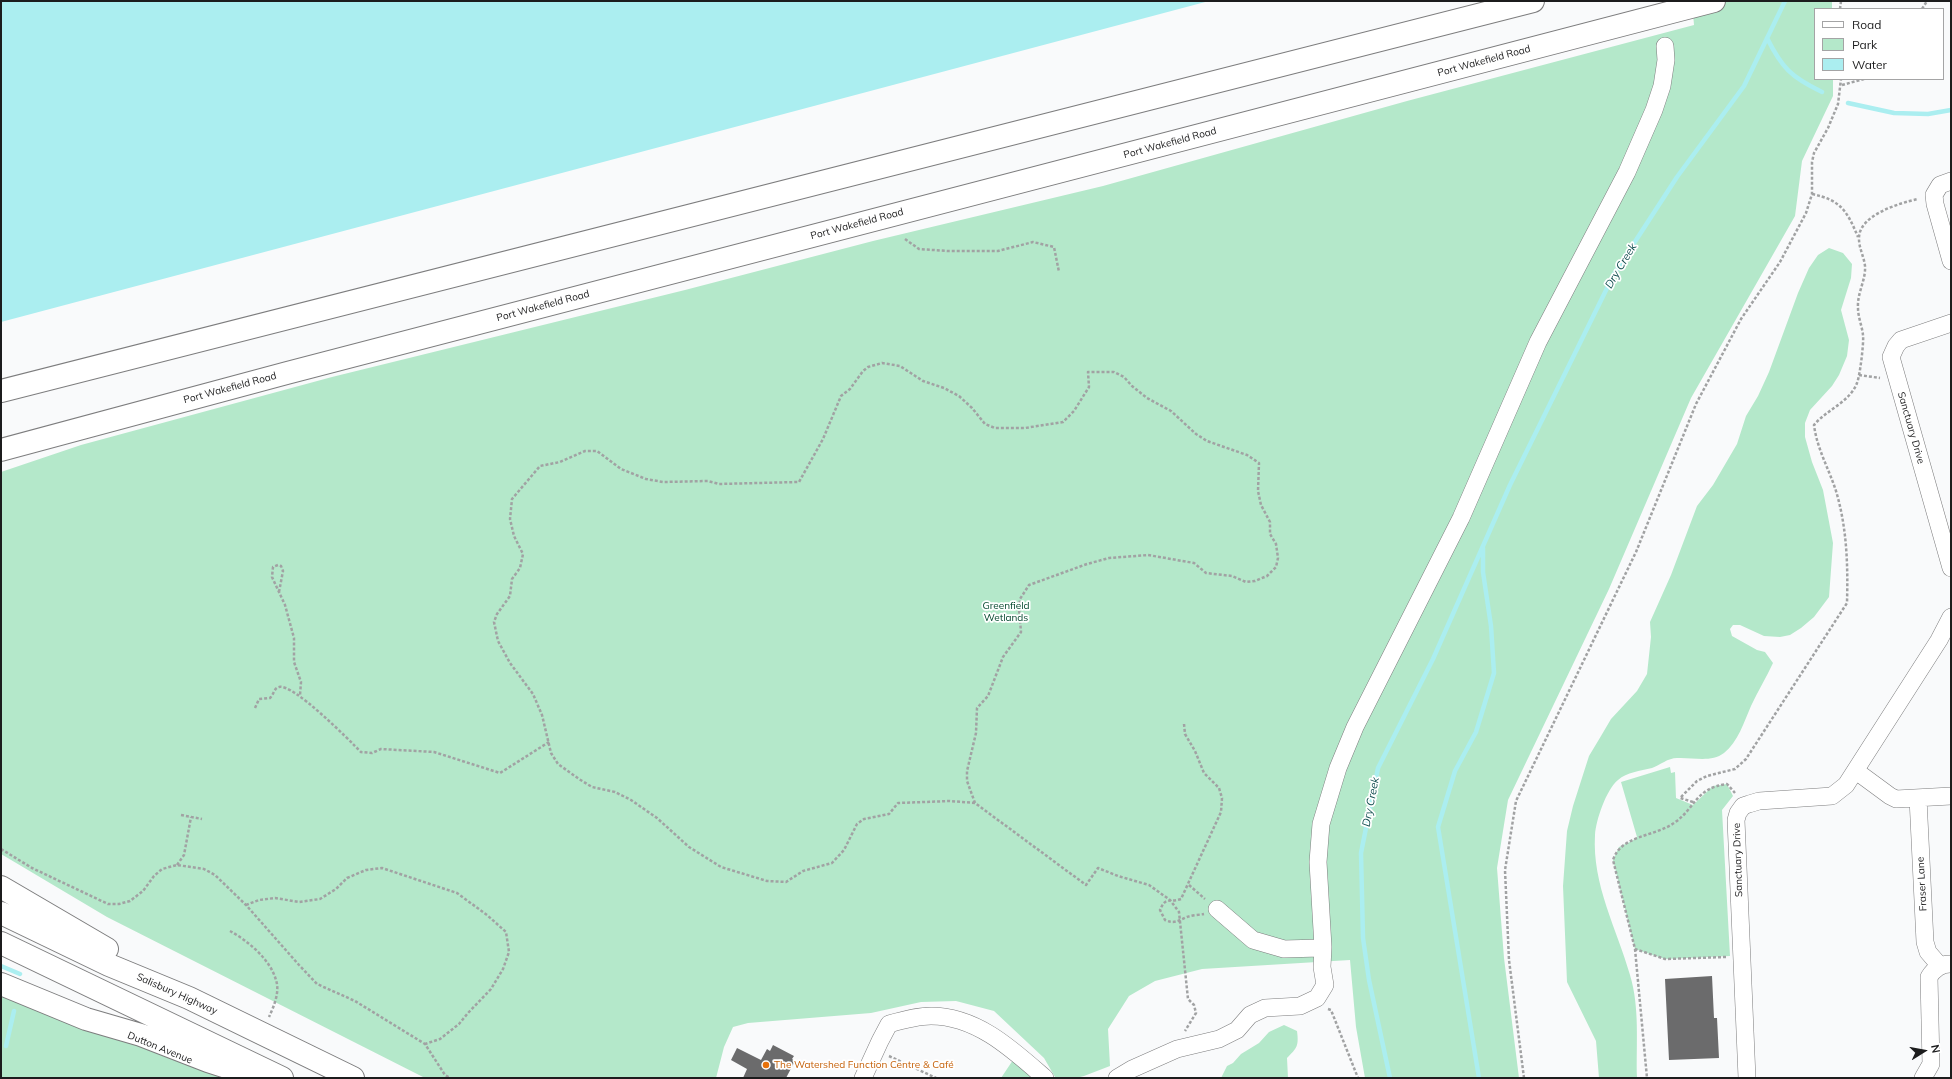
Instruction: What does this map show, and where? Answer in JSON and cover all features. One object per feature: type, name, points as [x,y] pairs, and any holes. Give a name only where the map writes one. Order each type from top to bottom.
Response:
[{"type":"highway","points":[[1,391],[1533,1]]},
{"type":"highway","name":"Port Wakefield Road","points":[[1,450],[286,373],[1714,1]]},
{"type":"highway","points":[[1,887],[189,998]]},
{"type":"highway","name":"Salisbury Highway","points":[[1,913],[109,965],[189,998],[347,1075]]},
{"type":"highway","points":[[1,943],[282,1078]]},
{"type":"highway","points":[[1,984],[86,1018],[141,1035],[208,1061],[261,1078]]},
{"type":"street","points":[[1118,1078],[1132,1069],[1177,1049],[1219,1039],[1237,1030],[1250,1016],[1265,1008],[1300,1006],[1317,998],[1325,985],[1322,967],[1323,947],[1318,862],[1321,824],[1338,768],[1355,727],[1461,518],[1538,342],[1630,165],[1654,110],[1662,86],[1666,60],[1665,46]]},
{"type":"street","points":[[1951,181],[1940,184],[1934,195],[1935,204],[1951,261]]},
{"type":"street","name":"Sanctuary Drive","points":[[1951,323],[1901,340],[1896,346],[1891,357],[1951,568]]},
{"type":"street","points":[[1746,805],[1759,801],[1832,796],[1846,785],[1939,640],[1951,617]]},
{"type":"street","points":[[1856,771],[1896,799],[1951,796]]},
{"type":"street","name":"Fraser Lane","points":[[1918,798],[1925,942],[1928,952],[1945,965]]},
{"type":"street","name":"Sanctuary Drive","points":[[1746,805],[1738,813],[1736,820],[1747,1078]]},
{"type":"street","points":[[1217,909],[1253,940],[1284,949],[1314,949],[1323,947]]},
{"type":"street","points":[[1923,1078],[1927,1073],[1930,1064],[1928,983],[1931,973],[1945,965]]},
{"type":"street","points":[[863,1078],[889,1024],[910,1018],[932,1016],[960,1021],[980,1028],[1017,1054],[1045,1078]]},
{"type":"street","name":"Dutton Avenue","points":[[86,1018],[235,1078]]},
{"type":"path","points":[[1524,1078],[1509,960],[1505,870],[1516,801],[1636,552],[1696,404],[1741,319],[1780,262],[1806,213],[1812,194],[1812,162],[1814,153],[1828,128],[1838,104],[1842,85],[1841,80]]},
{"type":"path","points":[[1842,85],[1860,80]]},
{"type":"path","points":[[1693,802],[1680,798],[1697,781],[1707,776],[1735,769],[1746,759],[1847,604],[1848,576],[1845,525],[1836,491],[1816,441],[1814,425],[1820,417],[1845,399],[1857,383],[1864,336],[1857,307],[1864,280],[1865,266],[1859,238],[1851,220],[1839,204],[1825,196],[1812,194]]},
{"type":"path","points":[[1859,238],[1862,227],[1872,217],[1904,203],[1934,195]]},
{"type":"path","points":[[905,239],[919,249],[948,250],[998,251],[1033,242],[1040,243],[1054,247],[1059,272]]},
{"type":"path","points":[[975,803],[967,781],[966,771],[976,733],[977,708],[988,696],[1003,657],[1021,632],[1019,609],[1020,599],[1029,585],[1087,564],[1109,558],[1148,556],[1194,563],[1206,573],[1232,576],[1246,582],[1254,581],[1267,576],[1276,567],[1278,558],[1276,544],[1270,534],[1270,522],[1261,505],[1258,491],[1259,463],[1246,455],[1207,441],[1196,434],[1171,411],[1147,398],[1132,386],[1124,377],[1114,372],[1104,370],[1088,372],[1089,387],[1074,411],[1063,422],[1025,428],[995,428],[985,424],[972,408],[958,396],[944,388],[923,381],[900,366],[882,364],[868,367],[863,371],[850,389],[841,396],[823,439],[799,482],[719,484],[708,481],[663,482],[646,480],[621,469],[597,451],[585,451],[560,462],[540,466],[512,499],[510,519],[514,536],[523,554],[520,568],[512,579],[510,596],[497,614],[494,622],[498,641],[510,663],[533,694],[542,716],[551,753],[558,764],[592,787],[615,792],[631,800],[657,818],[689,847],[721,867],[766,881],[786,882],[803,871],[832,863],[844,850],[857,824],[864,819],[889,814],[898,803],[950,801],[975,803],[1086,885],[1098,868],[1118,876],[1150,885],[1170,900],[1179,912],[1188,999],[1194,1005],[1196,1012],[1177,1049]]},
{"type":"path","points":[[1859,375],[1881,378]]},
{"type":"path","points":[[279,592],[283,571],[281,566],[278,565],[273,567],[272,577],[285,605],[294,638],[294,666],[301,682],[300,695]]},
{"type":"path","points":[[255,708],[259,699],[270,698],[274,689],[280,686],[286,686],[300,695],[361,752],[372,753],[381,749],[434,752],[500,772],[549,742]]},
{"type":"path","points":[[1184,724],[1185,734],[1195,751],[1204,773],[1219,788],[1222,798],[1221,812],[1216,828],[1181,899],[1163,902],[1160,910],[1161,916],[1164,920],[1180,922],[1187,917],[1217,909]]},
{"type":"path","points":[[1647,1078],[1635,948],[1613,860],[1615,853],[1620,847],[1637,837],[1674,823],[1693,802],[1713,786],[1727,784],[1746,805]]},
{"type":"path","points":[[181,815],[202,819]]},
{"type":"path","points":[[177,865],[184,855],[191,817]]},
{"type":"path","points":[[1,849],[39,871],[108,904],[119,904],[130,900],[143,891],[154,876],[162,869],[177,865],[204,869],[215,875],[246,905],[317,984],[355,1001],[425,1044],[445,1075],[450,1078]]},
{"type":"path","points":[[246,905],[259,900],[275,898],[299,902],[320,899],[336,889],[347,878],[366,870],[382,868],[458,893],[487,915],[506,932],[509,952],[503,969],[491,989],[459,1024],[440,1039],[425,1044]]},
{"type":"path","points":[[1189,885],[1217,909]]},
{"type":"path","points":[[230,931],[244,939],[260,955],[276,981],[275,1003],[262,1034]]},
{"type":"path","points":[[1635,948],[1665,959],[1742,956]]},
{"type":"path","points":[[1300,1006],[1320,1005],[1331,1010],[1358,1078]]},
{"type":"path","points":[[876,1050],[936,1078]]},
{"type":"green space","name":"Greenfield Wetlands","points":[[1692,1],[1832,1],[1832,8],[1814,8],[1814,80],[1833,80],[1833,96],[1802,161],[1795,216],[1691,398],[1609,589],[1508,800],[1497,868],[1504,958],[1519,1078],[1365,1078],[1356,1027],[1350,960],[1202,969],[1155,981],[1129,996],[1108,1029],[1110,1066],[1076,1078],[1055,1077],[1044,1058],[994,1011],[956,1001],[921,1002],[871,1013],[748,1023],[733,1027],[724,1047],[716,1078],[425,1078],[107,917],[1,854],[1,472],[81,445],[332,377],[685,290],[873,241],[1103,186],[1407,101],[1694,25]]},
{"type":"green space","points":[[1829,248],[1843,253],[1852,264],[1851,278],[1841,310],[1849,340],[1847,356],[1839,375],[1832,386],[1810,410],[1805,423],[1805,437],[1812,462],[1823,490],[1833,543],[1829,597],[1814,617],[1790,635],[1780,637],[1764,636],[1740,625],[1733,625],[1730,629],[1732,636],[1757,650],[1765,652],[1773,663],[1737,738],[1724,753],[1707,759],[1674,758],[1667,760],[1652,768],[1630,773],[1622,777],[1609,791],[1596,829],[1595,853],[1601,889],[1625,958],[1633,988],[1637,1026],[1637,1078],[1599,1078],[1596,1041],[1567,982],[1563,886],[1567,831],[1573,806],[1589,756],[1611,719],[1637,691],[1647,674],[1651,637],[1650,622],[1671,575],[1697,506],[1713,485],[1737,444],[1746,416],[1758,396],[1769,372],[1798,293],[1809,268],[1818,255]]},
{"type":"green space","points":[[1670,767],[1671,773],[1675,772],[1676,798],[1693,805],[1713,786],[1727,784],[1733,796],[1722,810],[1730,956],[1665,959],[1635,949],[1613,860],[1619,847],[1637,837],[1621,782]]},
{"type":"green space","points":[[1,992],[222,1078],[1,1078]]},
{"type":"green space","points":[[1284,1025],[1297,1031],[1298,1036],[1293,1052],[1287,1058],[1288,1078],[1221,1078],[1227,1066],[1233,1063],[1241,1054],[1259,1043],[1269,1032]]},
{"type":"green space","points":[[1017,1054],[1045,1078],[1001,1078]]},
{"type":"water","points":[[1,1],[1209,1],[1,322]]},
{"type":"building","points":[[1712,976],[1714,1018],[1717,1018],[1719,1058],[1669,1060],[1665,979]]},
{"type":"building","name":"The Watershed Function Centre & Café","points":[[773,1045],[794,1056],[792,1059],[795,1061],[786,1078],[743,1078],[747,1069],[731,1060],[737,1048],[761,1060],[767,1049],[770,1051]]},
{"type":"waterway","name":"Dry Creek","points":[[1390,1078],[1369,980],[1363,938],[1361,853],[1378,768],[1433,659],[1510,485],[1614,274],[1677,177],[1744,86],[1785,1]]},
{"type":"waterway","points":[[1767,38],[1788,71],[1811,87],[1822,92]]},
{"type":"waterway","points":[[1848,103],[1894,113],[1928,114],[1951,110]]},
{"type":"waterway","name":"Dry Creek","points":[[1479,1078],[1438,827],[1455,771],[1476,732],[1494,673],[1491,626],[1483,572],[1483,548]]},
{"type":"waterway","points":[[1,966],[20,974]]},
{"type":"waterway","points":[[6,1046],[14,1011]]},
{"type":"place","name":"The Watershed Function Centre & Café","points":[[766,1065]]}]
